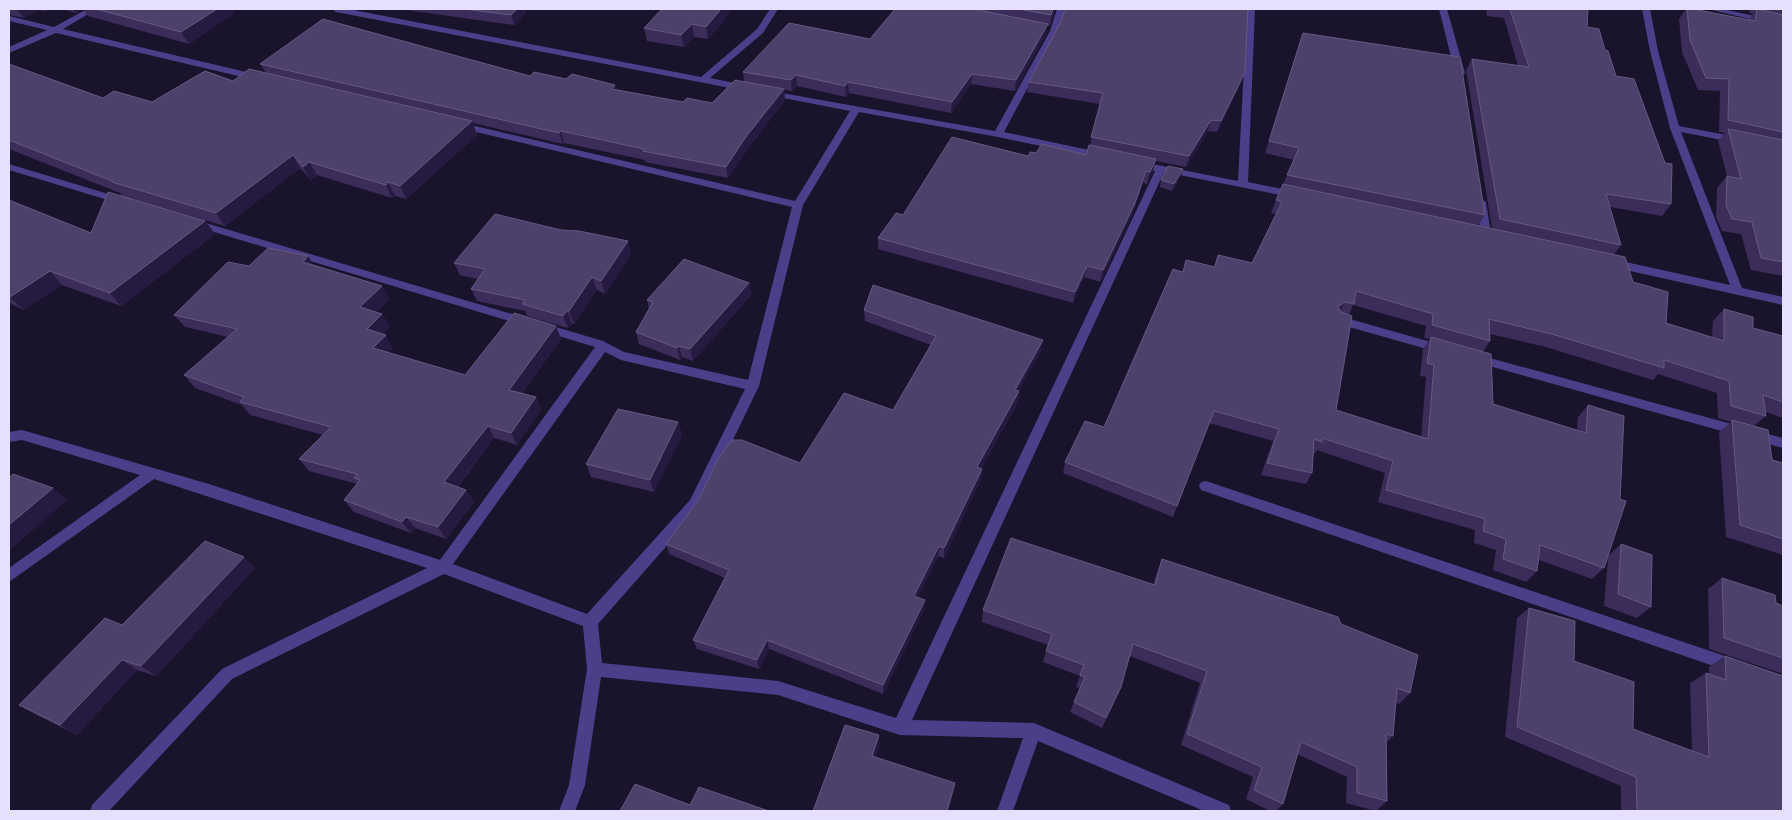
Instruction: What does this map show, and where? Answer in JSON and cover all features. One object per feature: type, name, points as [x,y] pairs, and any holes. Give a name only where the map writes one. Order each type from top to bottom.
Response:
[{"type":"street","points":[[9,50],[55,30],[93,9]]},
{"type":"street","points":[[336,9],[856,109],[998,134],[1161,169],[1302,196]]},
{"type":"street","points":[[704,80],[760,31],[774,9]]},
{"type":"street","points":[[998,134],[1060,9]]},
{"type":"street","points":[[1243,185],[1251,9]]},
{"type":"street","points":[[1443,9],[1459,62],[1462,81]]},
{"type":"street","points":[[1646,9],[1654,52],[1676,128],[1738,292]]},
{"type":"street","points":[[1712,9],[1783,25]]},
{"type":"street","points":[[9,18],[267,80]]},
{"type":"street","points":[[567,811],[577,785],[595,668],[590,622],[695,504],[753,386],[798,205],[856,109]]},
{"type":"street","points":[[450,123],[798,205]]},
{"type":"street","points":[[1676,128],[1744,141]]},
{"type":"street","points":[[9,166],[132,204]]},
{"type":"street","points":[[900,727],[1161,169]]},
{"type":"street","points":[[1480,196],[1486,234]]},
{"type":"street","points":[[180,218],[603,345],[621,356],[753,386]]},
{"type":"street","points":[[1602,260],[1783,301]]},
{"type":"street","points":[[1339,320],[1783,443]]},
{"type":"street","points":[[98,811],[228,674],[443,567],[603,345]]},
{"type":"street","points":[[9,437],[22,436],[219,493],[443,567],[590,622]]},
{"type":"street","points":[[9,576],[64,534],[152,474]]},
{"type":"street","points":[[1206,486],[1746,671]]},
{"type":"street","points":[[595,668],[778,688],[900,727],[1034,730],[1223,811]]},
{"type":"street","points":[[1005,811],[1034,730]]},
{"type":"building","points":[[96,9],[217,9],[181,32]]},
{"type":"building","points":[[464,9],[517,9],[511,15]]},
{"type":"building","points":[[662,9],[721,9],[706,27],[692,24],[681,35],[644,28]]},
{"type":"building","points":[[895,9],[973,9],[1048,24],[1016,80],[972,74],[952,102],[848,82],[845,86],[796,75],[791,80],[743,72],[789,23],[870,39]]},
{"type":"building","points":[[1019,9],[1053,9],[1051,15]]},
{"type":"building","points":[[1065,9],[1248,9],[1245,72],[1221,121],[1211,120],[1189,156],[1091,137],[1103,93],[1029,82],[1061,21]]},
{"type":"building","points":[[1510,9],[1588,9],[1587,27],[1599,29],[1605,50],[1608,51],[1616,76],[1634,79],[1665,163],[1672,164],[1671,204],[1606,194],[1621,245],[1500,219],[1472,59],[1529,67]]},
{"type":"building","points":[[1687,9],[1755,21],[1757,9],[1783,15],[1783,132],[1728,120],[1729,79],[1706,78],[1690,40]]},
{"type":"building","points":[[323,19],[530,76],[534,72],[566,79],[572,74],[615,85],[612,89],[683,102],[687,98],[712,103],[735,80],[784,89],[745,138],[726,167],[643,151],[644,149],[561,131],[559,133],[260,64]]},
{"type":"building","points":[[1303,33],[1460,57],[1485,215],[1287,175],[1299,148],[1269,141]]},
{"type":"building","points":[[9,64],[103,98],[114,91],[152,102],[205,71],[233,81],[249,69],[472,121],[400,186],[388,182],[386,185],[309,162],[303,167],[293,155],[216,213],[112,182],[9,140]]},
{"type":"building","points":[[1728,129],[1783,140],[1783,262],[1761,258],[1752,222],[1732,219],[1726,205],[1727,176],[1741,179]]},
{"type":"building","points":[[952,137],[1028,156],[1030,152],[1036,153],[1042,144],[1086,155],[1089,145],[1156,159],[1150,172],[1146,171],[1135,203],[1103,270],[1087,266],[1075,292],[878,238],[896,213],[903,215]]},
{"type":"building","points":[[1168,166],[1183,169],[1174,184],[1161,180]]},
{"type":"building","points":[[1283,184],[1625,257],[1633,282],[1668,292],[1666,323],[1724,341],[1724,309],[1753,317],[1753,328],[1783,336],[1783,402],[1763,395],[1766,416],[1731,406],[1729,381],[1664,360],[1664,368],[1555,335],[1489,319],[1490,341],[1432,325],[1433,314],[1356,291],[1354,304],[1345,302],[1338,307],[1341,312],[1352,316],[1336,410],[1428,439],[1434,365],[1427,363],[1431,337],[1491,354],[1493,404],[1586,433],[1588,405],[1624,416],[1620,499],[1626,501],[1604,568],[1540,545],[1537,571],[1503,559],[1506,539],[1483,531],[1485,519],[1386,490],[1393,461],[1322,438],[1322,442],[1314,439],[1312,473],[1267,463],[1279,429],[1214,411],[1177,506],[1065,462],[1085,421],[1104,427],[1173,269],[1183,272],[1186,260],[1215,267],[1218,255],[1252,263],[1282,202],[1276,200]]},
{"type":"building","points":[[108,192],[205,221],[110,293],[50,271],[10,297],[9,200],[91,233]]},
{"type":"building","points":[[495,214],[561,230],[579,231],[628,241],[601,281],[592,277],[569,311],[563,316],[522,304],[525,300],[471,289],[485,269],[454,263]]},
{"type":"building","points":[[268,248],[308,256],[303,262],[382,286],[360,307],[382,314],[367,329],[386,335],[373,348],[465,375],[514,313],[556,326],[509,390],[536,397],[511,433],[488,426],[444,482],[466,490],[438,527],[406,517],[402,522],[344,500],[360,480],[354,478],[357,474],[299,459],[331,427],[240,402],[244,397],[184,375],[237,329],[174,315],[228,262],[249,266]]},
{"type":"building","points":[[684,259],[749,283],[690,349],[679,346],[677,348],[636,332],[653,302],[647,300]]},
{"type":"building","points":[[873,285],[1043,340],[1015,390],[1019,391],[977,467],[982,469],[944,548],[939,546],[914,596],[925,600],[883,685],[767,640],[757,660],[693,640],[729,570],[666,544],[699,499],[718,459],[732,440],[742,440],[800,463],[844,393],[893,410],[936,336],[864,310]]},
{"type":"building","points":[[618,409],[678,422],[650,480],[586,464]]},
{"type":"building","points":[[1732,420],[1768,430],[1772,460],[1783,463],[1783,539],[1740,525]]},
{"type":"building","points":[[13,474],[53,488],[9,525],[9,478]]},
{"type":"building","points":[[1011,538],[1155,585],[1162,559],[1338,617],[1341,624],[1418,655],[1410,693],[1397,688],[1393,736],[1386,734],[1387,801],[1357,793],[1357,767],[1301,742],[1283,804],[1254,790],[1262,767],[1187,734],[1207,671],[1133,644],[1121,687],[1106,718],[1074,702],[1085,677],[1080,675],[1084,665],[1046,651],[1052,634],[983,610]]},
{"type":"building","points":[[205,541],[244,557],[141,666],[122,660],[60,725],[19,705],[105,618],[122,625]]},
{"type":"building","points":[[1621,544],[1652,555],[1651,607],[1618,594]]},
{"type":"building","points":[[1722,578],[1775,595],[1776,603],[1783,606],[1783,658],[1724,638]]},
{"type":"building","points":[[1529,608],[1575,621],[1574,661],[1634,682],[1633,729],[1709,757],[1706,673],[1726,680],[1725,656],[1783,676],[1783,811],[1637,811],[1636,777],[1517,727]]},
{"type":"building","points":[[845,725],[879,735],[872,756],[955,783],[947,811],[813,811]]},
{"type":"building","points":[[635,784],[690,805],[699,787],[769,811],[620,811]]}]
